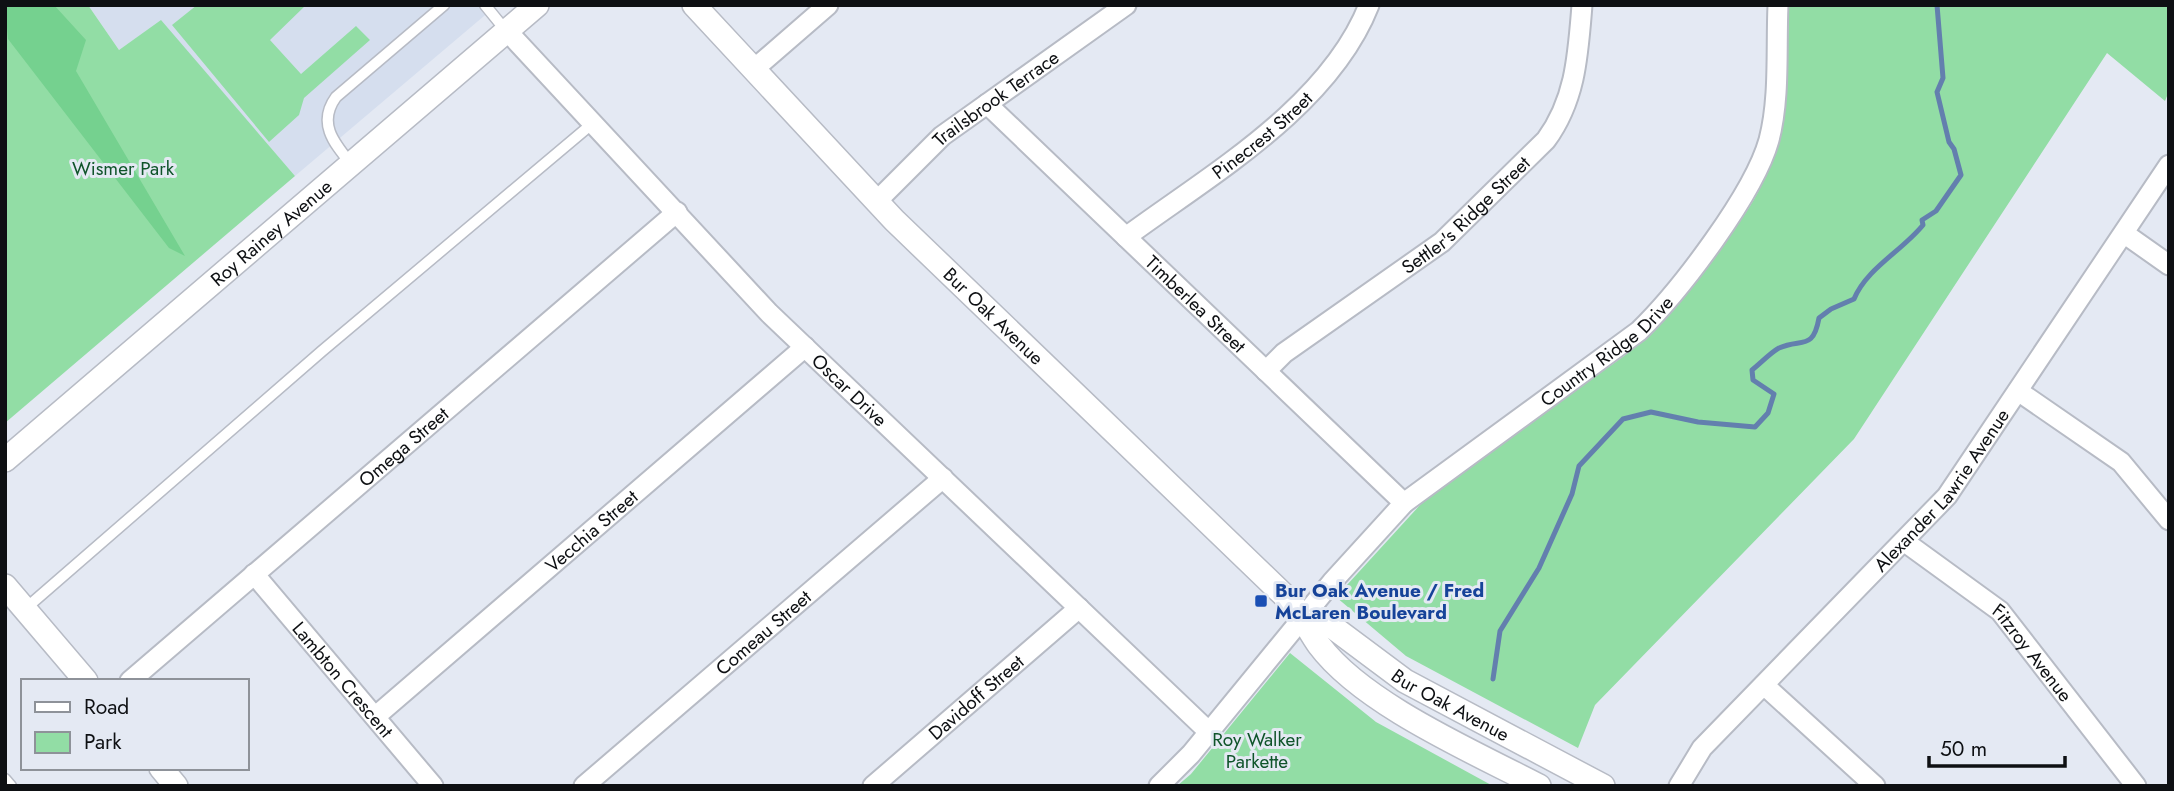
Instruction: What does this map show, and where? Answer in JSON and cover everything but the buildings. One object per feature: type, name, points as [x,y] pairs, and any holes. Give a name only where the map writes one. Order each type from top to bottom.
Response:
[{"type":"street","name":"Roy Rainey Avenue","points":[[5,460],[537,5]]},
{"type":"street","name":"Bur Oak Avenue","points":[[694,5],[876,202],[1304,617],[1320,646],[1386,703],[1539,786]]},
{"type":"street","points":[[753,70],[828,5]]},
{"type":"street","name":"Trailsbrook Terrace","points":[[876,202],[942,136],[1126,5]]},
{"type":"street","name":"Pinecrest Street","points":[[1126,237],[1283,121],[1331,68],[1369,5]]},
{"type":"street","name":"Settler's Ridge Street","points":[[1266,370],[1294,346],[1442,242],[1546,140],[1558,123],[1573,84],[1582,5]]},
{"type":"street","name":"Country Ridge Drive","points":[[1159,786],[1209,732],[1304,617],[1404,503],[1422,487],[1639,331],[1672,296],[1751,185],[1761,161],[1769,138],[1773,110],[1778,5]]},
{"type":"street","name":"Oscar Drive","points":[[508,32],[769,313],[1209,732]]},
{"type":"street","name":"Timberlea Street","points":[[986,104],[1404,503]]},
{"type":"street","name":"Alexander Lawrie Avenue","points":[[1679,786],[1702,748],[1947,496],[2169,165]]},
{"type":"street","name":"Omega Street","points":[[132,679],[677,212]]},
{"type":"street","points":[[2125,234],[2169,265]]},
{"type":"street","name":"Vecchia Street","points":[[376,716],[805,347]]},
{"type":"street","points":[[2018,391],[2121,462],[2169,520]]},
{"type":"street","name":"Comeau Street","points":[[584,786],[943,478]]},
{"type":"street","name":"Fitzroy Avenue","points":[[1905,542],[2000,611],[2136,786]]},
{"type":"street","name":"Lambton Crescent","points":[[254,574],[433,786]]},
{"type":"street","points":[[5,586],[84,679]]},
{"type":"street","name":"Davidoff Street","points":[[873,786],[1079,608]]},
{"type":"street","name":"Bur Oak Avenue","points":[[1304,617],[1334,628],[1405,681],[1603,786]]},
{"type":"street","points":[[1764,685],[1875,786]]},
{"type":"street","points":[[163,770],[176,786]]},
{"type":"lane","points":[[351,164],[328,132],[329,106],[336,97],[444,5]]},
{"type":"lane","points":[[485,5],[508,32]]},
{"type":"lane","points":[[25,609],[322,351],[594,122]]},
{"type":"lane","points":[[5,779],[11,786]]},
{"type":"shaded area","points":[[88,5],[497,5],[295,176],[161,21],[119,50]]},
{"type":"green space","name":"Wismer Park","points":[[5,5],[88,5],[119,50],[161,20],[295,176],[5,423]]},
{"type":"green space","points":[[5,5],[54,5],[86,40],[76,71],[185,256],[169,248],[8,39]]},
{"type":"green space","points":[[197,5],[306,5],[270,40],[301,74],[356,26],[370,40],[304,98],[299,115],[269,142],[172,25]]},
{"type":"green space","points":[[1789,5],[2169,5],[2169,91],[2165,101],[2107,53],[1854,439],[1595,705],[1578,748],[1406,656],[1336,597],[1431,493],[1624,356],[1658,326],[1733,230],[1758,192],[1775,147],[1784,101]]},
{"type":"green space","name":"Roy Walker Parkette","points":[[1290,653],[1376,722],[1493,786],[1177,786],[1191,774]]},
{"type":"waterway","points":[[1493,679],[1500,631],[1539,568],[1572,494],[1579,466],[1623,419],[1651,412],[1698,422],[1755,427],[1768,413],[1774,394],[1753,380],[1752,370],[1779,348],[1810,339],[1817,328],[1819,318],[1831,309],[1854,299],[1867,278],[1915,234],[1923,225],[1922,220],[1936,211],[1961,175],[1954,149],[1949,142],[1937,92],[1943,78],[1937,5]]},
{"type":"place","name":"Bur Oak Avenue / Fred McLaren Boulevard","points":[[1261,601]]}]
